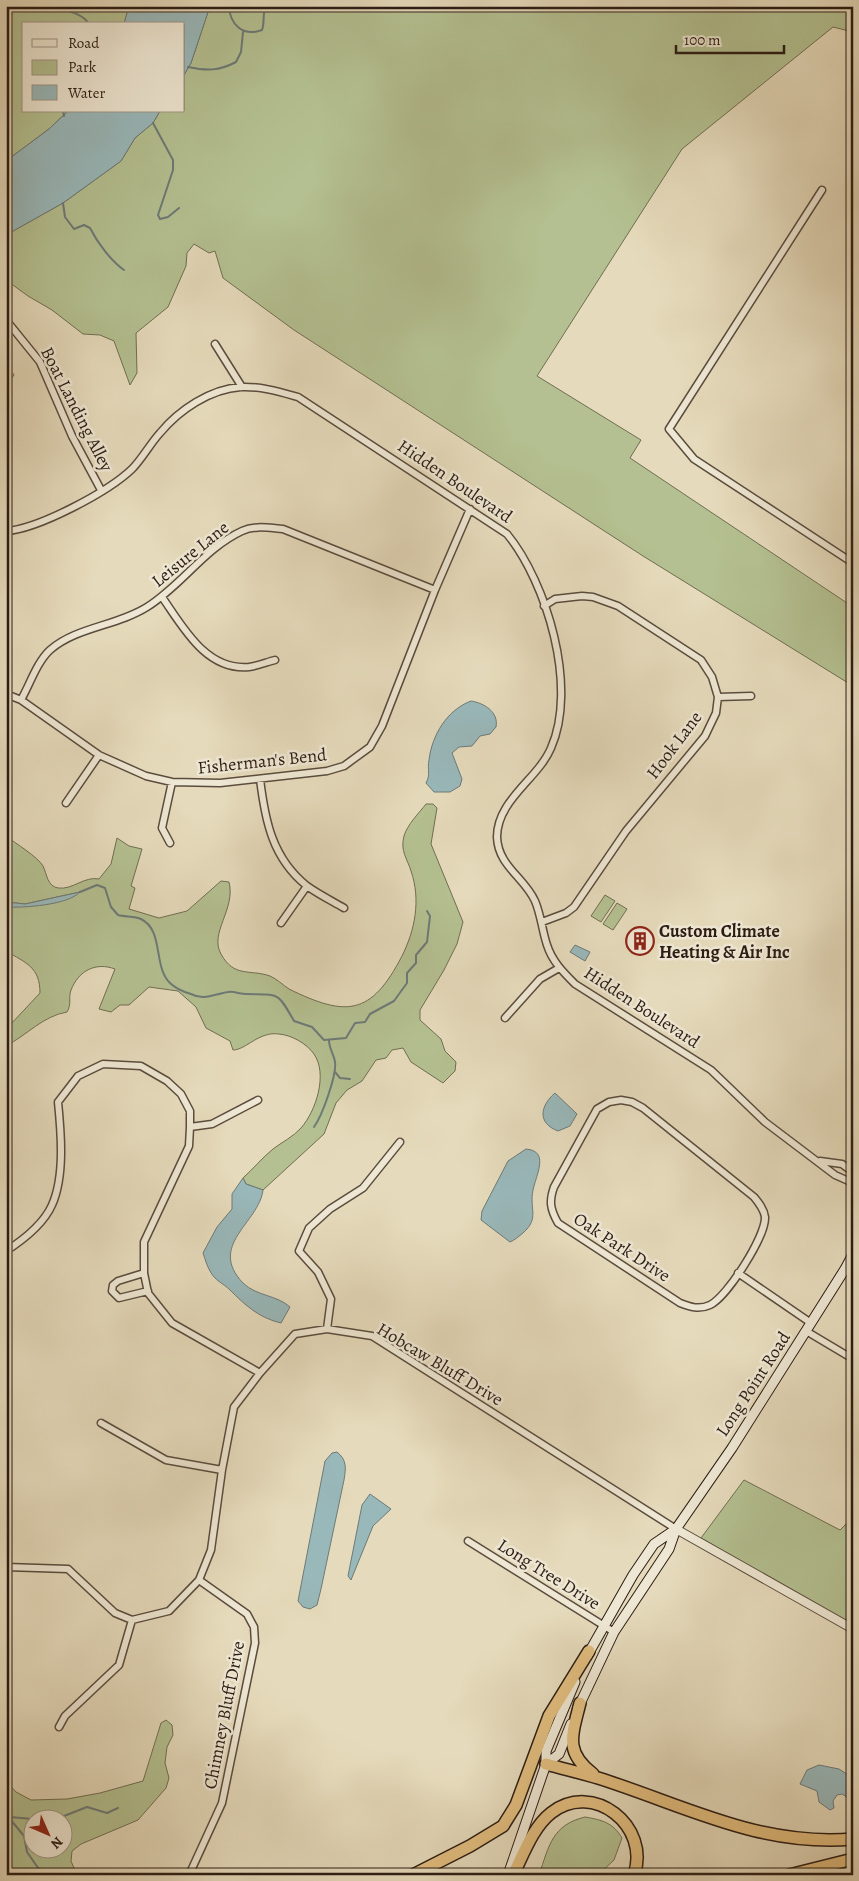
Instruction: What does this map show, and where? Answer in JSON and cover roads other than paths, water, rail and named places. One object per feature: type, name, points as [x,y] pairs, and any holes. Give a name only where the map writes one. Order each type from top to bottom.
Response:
[{"type":"highway","points":[[413,1875],[478,1842],[503,1826],[516,1805],[549,1716],[589,1652]]},
{"type":"highway","points":[[580,1703],[574,1728],[573,1747],[578,1761],[599,1778]]},
{"type":"highway","points":[[546,1764],[599,1778],[690,1812],[754,1832],[804,1839],[853,1839]]},
{"type":"highway","points":[[513,1875],[535,1833],[550,1814],[567,1804],[589,1802],[611,1809],[627,1825],[637,1847],[634,1875]]},
{"type":"highway","points":[[789,1875],[853,1859]]},
{"type":"main road","name":"Long Point Road","points":[[546,1764],[559,1754],[580,1703],[614,1632],[669,1549],[676,1529],[732,1448],[812,1323],[853,1254]]},
{"type":"main road","name":"Long Point Road","points":[[508,1875],[546,1764],[546,1751],[589,1652],[654,1544],[676,1529]]},
{"type":"street","points":[[822,190],[669,429],[694,459],[853,563]]},
{"type":"street","name":"Boat Landing Alley","points":[[6,320],[40,362],[72,436],[101,490]]},
{"type":"street","points":[[215,344],[242,387]]},
{"type":"street","name":"Hidden Boulevard","points":[[6,531],[20,530],[51,517],[101,490],[133,468],[160,432],[178,413],[219,392],[242,387],[276,391],[298,397],[507,534],[518,548],[536,579],[554,639],[561,674],[558,727],[551,748],[542,763],[507,805],[497,836],[501,855],[534,900],[542,922],[546,945],[558,968],[594,997],[711,1070],[765,1122],[819,1161],[835,1175],[853,1182]]},
{"type":"street","name":"Fisherman's Bend","points":[[6,694],[22,700],[99,755],[131,771],[172,782],[220,783],[336,768],[358,758],[370,748],[382,726],[435,590],[470,509]]},
{"type":"street","name":"Leisure Lane","points":[[22,700],[49,651],[68,638],[137,612],[162,597],[221,544],[243,531],[261,527],[283,529],[435,590]]},
{"type":"street","name":"Hook Lane","points":[[542,922],[566,913],[574,907],[626,831],[705,736],[716,713],[718,698],[712,678],[701,660],[618,606],[593,596],[582,596],[555,599],[544,606]]},
{"type":"street","points":[[162,597],[193,640],[212,659],[229,665],[248,667],[275,660]]},
{"type":"street","points":[[718,698],[751,696]]},
{"type":"street","points":[[66,803],[99,755]]},
{"type":"street","points":[[260,779],[267,826],[275,848],[292,871],[307,886],[344,908]]},
{"type":"street","points":[[170,842],[162,828],[172,782]]},
{"type":"street","points":[[281,923],[307,886]]},
{"type":"street","points":[[505,1018],[540,979],[558,968]]},
{"type":"street","points":[[6,1250],[37,1225],[52,1205],[60,1168],[58,1102],[78,1076],[103,1064],[141,1066],[167,1081],[181,1094],[190,1111],[189,1146],[144,1242],[144,1273],[148,1291],[172,1323],[260,1372]]},
{"type":"street","points":[[190,1127],[212,1124],[258,1100]]},
{"type":"street","name":"Oak Park Drive","points":[[620,1100],[632,1102],[643,1108],[754,1196],[761,1206],[764,1228],[738,1273],[722,1295],[714,1302],[694,1308],[680,1303],[558,1223],[551,1211],[550,1199],[552,1193],[601,1106],[620,1100]]},
{"type":"street","points":[[327,1329],[331,1299],[318,1272],[299,1251],[309,1228],[330,1208],[363,1188],[400,1142]]},
{"type":"street","name":"Hidden Boulevard","points":[[819,1161],[842,1164],[853,1172]]},
{"type":"street","points":[[144,1273],[118,1281],[113,1285],[112,1291],[119,1298],[148,1291]]},
{"type":"street","points":[[738,1273],[812,1323]]},
{"type":"street","name":"Hobcaw Bluff Drive","points":[[132,1620],[169,1611],[199,1580],[211,1550],[222,1470],[234,1407],[260,1372],[295,1334],[327,1329],[372,1336],[676,1529]]},
{"type":"street","points":[[806,1331],[853,1359]]},
{"type":"street","points":[[101,1423],[166,1460],[222,1470]]},
{"type":"street","points":[[676,1529],[853,1629]]},
{"type":"street","name":"Long Tree Drive","points":[[468,1541],[614,1632]]},
{"type":"street","points":[[6,1567],[68,1569],[115,1613],[132,1620],[119,1666],[65,1716],[59,1727]]},
{"type":"street","name":"Chimney Bluff Drive","points":[[189,1875],[222,1803],[255,1643],[254,1627],[247,1614],[199,1580]]},
{"type":"water","points":[[129,6],[210,6],[191,63],[185,73],[185,22],[125,22]]},
{"type":"water","points":[[67,112],[159,112],[153,123],[135,138],[121,161],[63,203],[6,235],[6,161],[49,129]]},
{"type":"water","points":[[471,701],[490,709],[495,717],[496,727],[490,734],[480,736],[472,746],[459,747],[452,753],[462,779],[460,786],[450,792],[434,792],[426,783],[433,742],[442,724],[448,717],[462,705]]},
{"type":"water","points":[[80,892],[56,903],[6,907],[6,902],[25,904]]},
{"type":"water","points":[[575,945],[590,952],[585,961],[570,952]]},
{"type":"water","points":[[555,1093],[577,1114],[570,1126],[558,1131],[547,1124],[543,1114],[546,1103]]},
{"type":"water","points":[[526,1149],[538,1154],[540,1159],[532,1197],[533,1218],[528,1228],[510,1242],[481,1220],[482,1211],[508,1161]]},
{"type":"water","points":[[243,1178],[246,1184],[263,1190],[260,1202],[232,1246],[230,1257],[233,1269],[243,1283],[254,1291],[279,1300],[290,1307],[281,1323],[266,1318],[253,1310],[217,1280],[209,1269],[203,1253],[217,1227],[232,1209],[232,1194]]},
{"type":"water","points":[[337,1452],[343,1458],[345,1465],[344,1480],[317,1605],[310,1609],[303,1607],[298,1601],[325,1461],[332,1453]]},
{"type":"water","points":[[370,1494],[391,1509],[373,1526],[351,1580],[348,1576],[362,1505]]},
{"type":"water","points":[[819,1765],[839,1769],[853,1778],[853,1801],[842,1794],[837,1795],[833,1801],[834,1808],[830,1810],[819,1802],[817,1791],[800,1784],[807,1770]]},
{"type":"waterway","points":[[6,9],[9,6]]},
{"type":"waterway","points":[[50,6],[77,14],[88,22]]},
{"type":"waterway","points":[[229,6],[235,24],[249,32],[262,30],[266,6]]},
{"type":"waterway","points":[[327,6],[334,6]]},
{"type":"waterway","points":[[188,67],[213,69],[236,62],[241,52],[243,32]]},
{"type":"waterway","points":[[63,112],[64,116]]},
{"type":"waterway","points":[[153,123],[173,160],[173,170],[158,215],[160,219],[168,217],[179,208]]},
{"type":"waterway","points":[[63,203],[65,217],[74,229],[84,225],[90,228],[105,251],[124,270]]},
{"type":"waterway","points":[[80,892],[97,885],[105,888],[111,907],[118,915],[139,918],[148,924],[156,940],[165,976],[177,988],[200,997],[230,992],[272,995],[284,1004],[294,1021],[312,1027],[324,1040],[346,1038],[355,1023],[365,1022],[370,1014],[394,1001],[407,983],[407,973],[416,963],[416,955],[427,942],[430,916],[427,911]]},
{"type":"waterway","points":[[314,1127],[325,1105],[334,1076],[335,1062],[329,1040]]},
{"type":"waterway","points":[[335,1072],[340,1078],[350,1079]]},
{"type":"waterway","points":[[72,1813],[87,1807],[107,1813],[118,1808]]},
{"type":"waterway","points":[[6,1814],[24,1836],[27,1852],[43,1875]]},
{"type":"waterway","points":[[10,1817],[22,1818]]},
{"type":"place","name":"Custom Climate Heating & Air Inc","points":[[640,941]]}]
